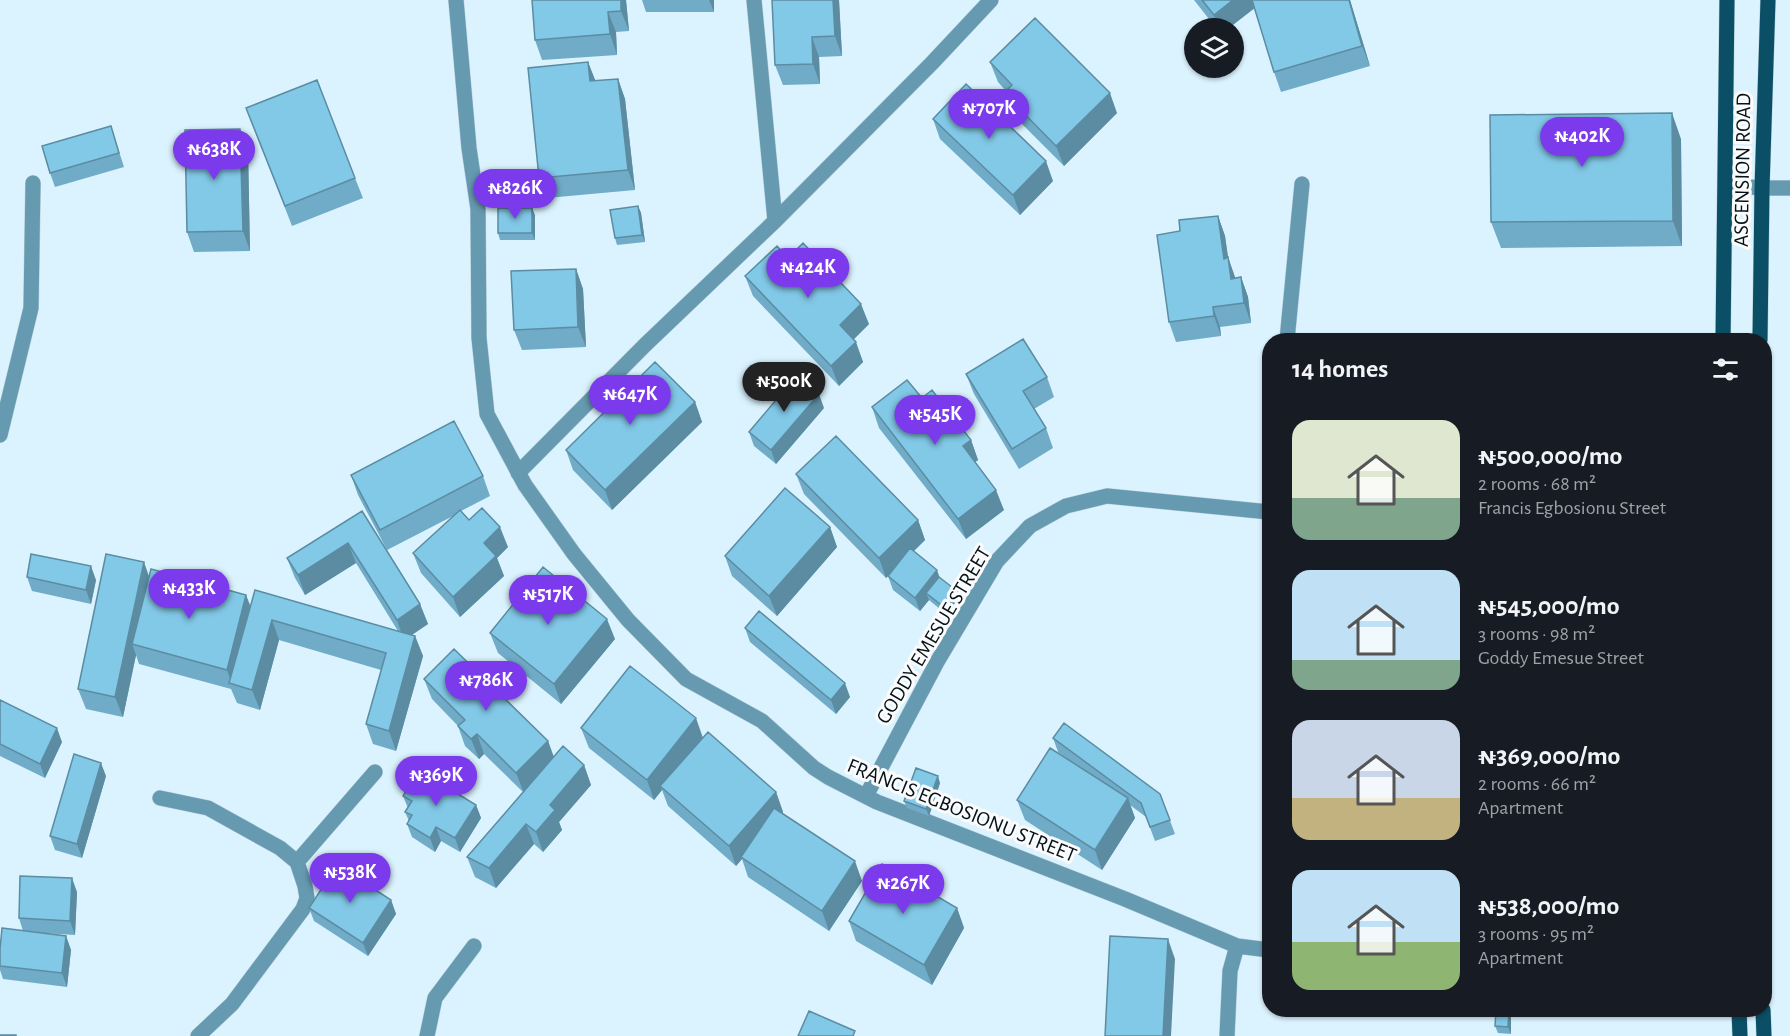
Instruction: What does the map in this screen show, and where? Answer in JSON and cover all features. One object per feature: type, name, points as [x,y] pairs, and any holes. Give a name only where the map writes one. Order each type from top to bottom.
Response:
[{"type":"main road","name":"ASCENSION ROAD","points":[[1724,333],[1726,0]]},
{"type":"main road","name":"ASCENSION ROAD","points":[[1760,333],[1768,0]]},
{"type":"main road","points":[[1740,1017],[1740,1036]]},
{"type":"main road","points":[[1763,1017],[1764,1036]]},
{"type":"street","name":"FRANCIS EGBOSIONU STREET","points":[[456,0],[469,148],[477,209],[479,338],[487,414],[525,485],[574,554],[628,620],[686,679],[762,721],[814,768],[828,777],[866,796],[1237,946],[1262,949]]},
{"type":"street","points":[[753,0],[775,221]]},
{"type":"street","points":[[518,473],[645,345],[775,221],[932,63],[991,0]]},
{"type":"street","points":[[0,435],[31,308],[33,183]]},
{"type":"street","points":[[1288,333],[1302,184]]},
{"type":"street","points":[[1726,185],[1790,188]]},
{"type":"street","name":"GODDY EMESUE STREET","points":[[866,796],[937,662],[997,561],[1030,526],[1066,506],[1107,496],[1262,511]]},
{"type":"street","points":[[297,862],[375,772]]},
{"type":"street","points":[[160,798],[207,808],[280,848],[297,862],[307,898],[303,909],[232,1004],[198,1036]]},
{"type":"street","points":[[427,1036],[435,998],[474,946]]},
{"type":"street","points":[[1227,1036],[1230,971],[1237,946]]},
{"type":"building","points":[[532,0],[621,0],[621,11],[608,12],[610,34],[535,40]]},
{"type":"building","points":[[772,0],[833,0],[835,36],[812,37],[813,64],[775,65]]},
{"type":"building","points":[[1202,0],[1233,0],[1214,15]]},
{"type":"building","points":[[1252,0],[1349,0],[1362,46],[1274,72]]},
{"type":"building","points":[[1035,18],[1110,93],[1056,146],[1004,93],[1012,85],[990,62]]},
{"type":"building","points":[[588,62],[590,81],[618,79],[628,170],[539,178],[528,68]]},
{"type":"building","points":[[317,80],[355,178],[285,206],[246,108]]},
{"type":"building","points":[[966,84],[1046,161],[1013,195],[933,119]]},
{"type":"building","points":[[1672,113],[1673,221],[1491,222],[1490,115]]},
{"type":"building","points":[[111,126],[119,153],[50,173],[42,146]]},
{"type":"building","points":[[240,129],[243,231],[187,232],[185,130]]},
{"type":"building","points":[[638,206],[642,235],[615,238],[610,210]]},
{"type":"building","points":[[498,208],[532,208],[532,233],[498,233]]},
{"type":"building","points":[[1218,216],[1224,259],[1228,257],[1231,279],[1241,277],[1244,303],[1213,307],[1214,316],[1169,322],[1157,235],[1180,231],[1179,220]]},
{"type":"building","points":[[803,243],[861,304],[840,325],[856,342],[831,366],[745,276],[777,246],[788,258]]},
{"type":"building","points":[[576,269],[578,327],[514,330],[511,271]]},
{"type":"building","points":[[1023,339],[1047,377],[1023,391],[1046,428],[1012,449],[966,374]]},
{"type":"building","points":[[655,362],[695,402],[605,490],[566,450]]},
{"type":"building","points":[[797,375],[819,394],[771,450],[749,432]]},
{"type":"building","points":[[907,380],[922,398],[932,390],[971,440],[963,446],[996,490],[958,519],[872,407]]},
{"type":"building","points":[[454,421],[483,476],[380,530],[351,475]]},
{"type":"building","points":[[836,436],[918,520],[879,558],[796,474]]},
{"type":"building","points":[[785,488],[830,527],[769,596],[725,556]]},
{"type":"building","points":[[482,508],[500,527],[484,543],[496,556],[453,597],[413,553],[460,510],[469,520]]},
{"type":"building","points":[[362,511],[420,604],[397,620],[348,543],[298,575],[287,558]]},
{"type":"building","points":[[910,548],[937,570],[915,598],[888,576]]},
{"type":"building","points":[[31,554],[91,566],[86,590],[27,577]]},
{"type":"building","points":[[106,554],[144,562],[115,697],[78,689]]},
{"type":"building","points":[[543,567],[607,619],[554,684],[490,633]]},
{"type":"building","points":[[151,569],[246,595],[227,670],[132,644]]},
{"type":"building","points":[[939,577],[957,591],[944,607],[926,593]]},
{"type":"building","points":[[255,590],[415,636],[389,731],[366,724],[386,653],[272,620],[252,690],[229,683]]},
{"type":"building","points":[[759,611],[845,683],[831,700],[745,628]]},
{"type":"building","points":[[454,649],[548,741],[516,773],[477,734],[471,739],[458,726],[465,720],[424,679]]},
{"type":"building","points":[[630,666],[696,718],[647,780],[581,728]]},
{"type":"building","points":[[0,700],[57,728],[40,764],[0,744]]},
{"type":"building","points":[[1064,723],[1160,794],[1170,820],[1150,827],[1141,803],[1053,738]]},
{"type":"building","points":[[708,732],[776,792],[729,846],[660,786]]},
{"type":"building","points":[[563,746],[584,765],[550,805],[555,810],[536,832],[526,824],[489,868],[467,857]]},
{"type":"building","points":[[1050,748],[1128,798],[1095,850],[1017,800]]},
{"type":"building","points":[[74,754],[101,763],[77,844],[50,836]]},
{"type":"building","points":[[916,768],[938,776],[926,809],[904,801]]},
{"type":"building","points":[[419,770],[476,805],[455,838],[436,827],[430,838],[407,824],[412,815],[405,812],[412,801],[403,796]]},
{"type":"building","points":[[774,808],[855,861],[822,911],[741,857]]},
{"type":"building","points":[[882,864],[957,908],[924,965],[849,921]]},
{"type":"building","points":[[337,865],[391,900],[363,943],[309,908]]},
{"type":"building","points":[[20,876],[72,878],[70,921],[19,918]]},
{"type":"building","points":[[2,928],[66,936],[62,973],[0,966]]},
{"type":"building","points":[[1110,936],[1168,939],[1163,1036],[1105,1036]]},
{"type":"building","points":[[809,1011],[855,1031],[853,1036],[798,1036]]},
{"type":"building","points":[[1496,1017],[1509,1017],[1508,1027],[1495,1026]]}]
